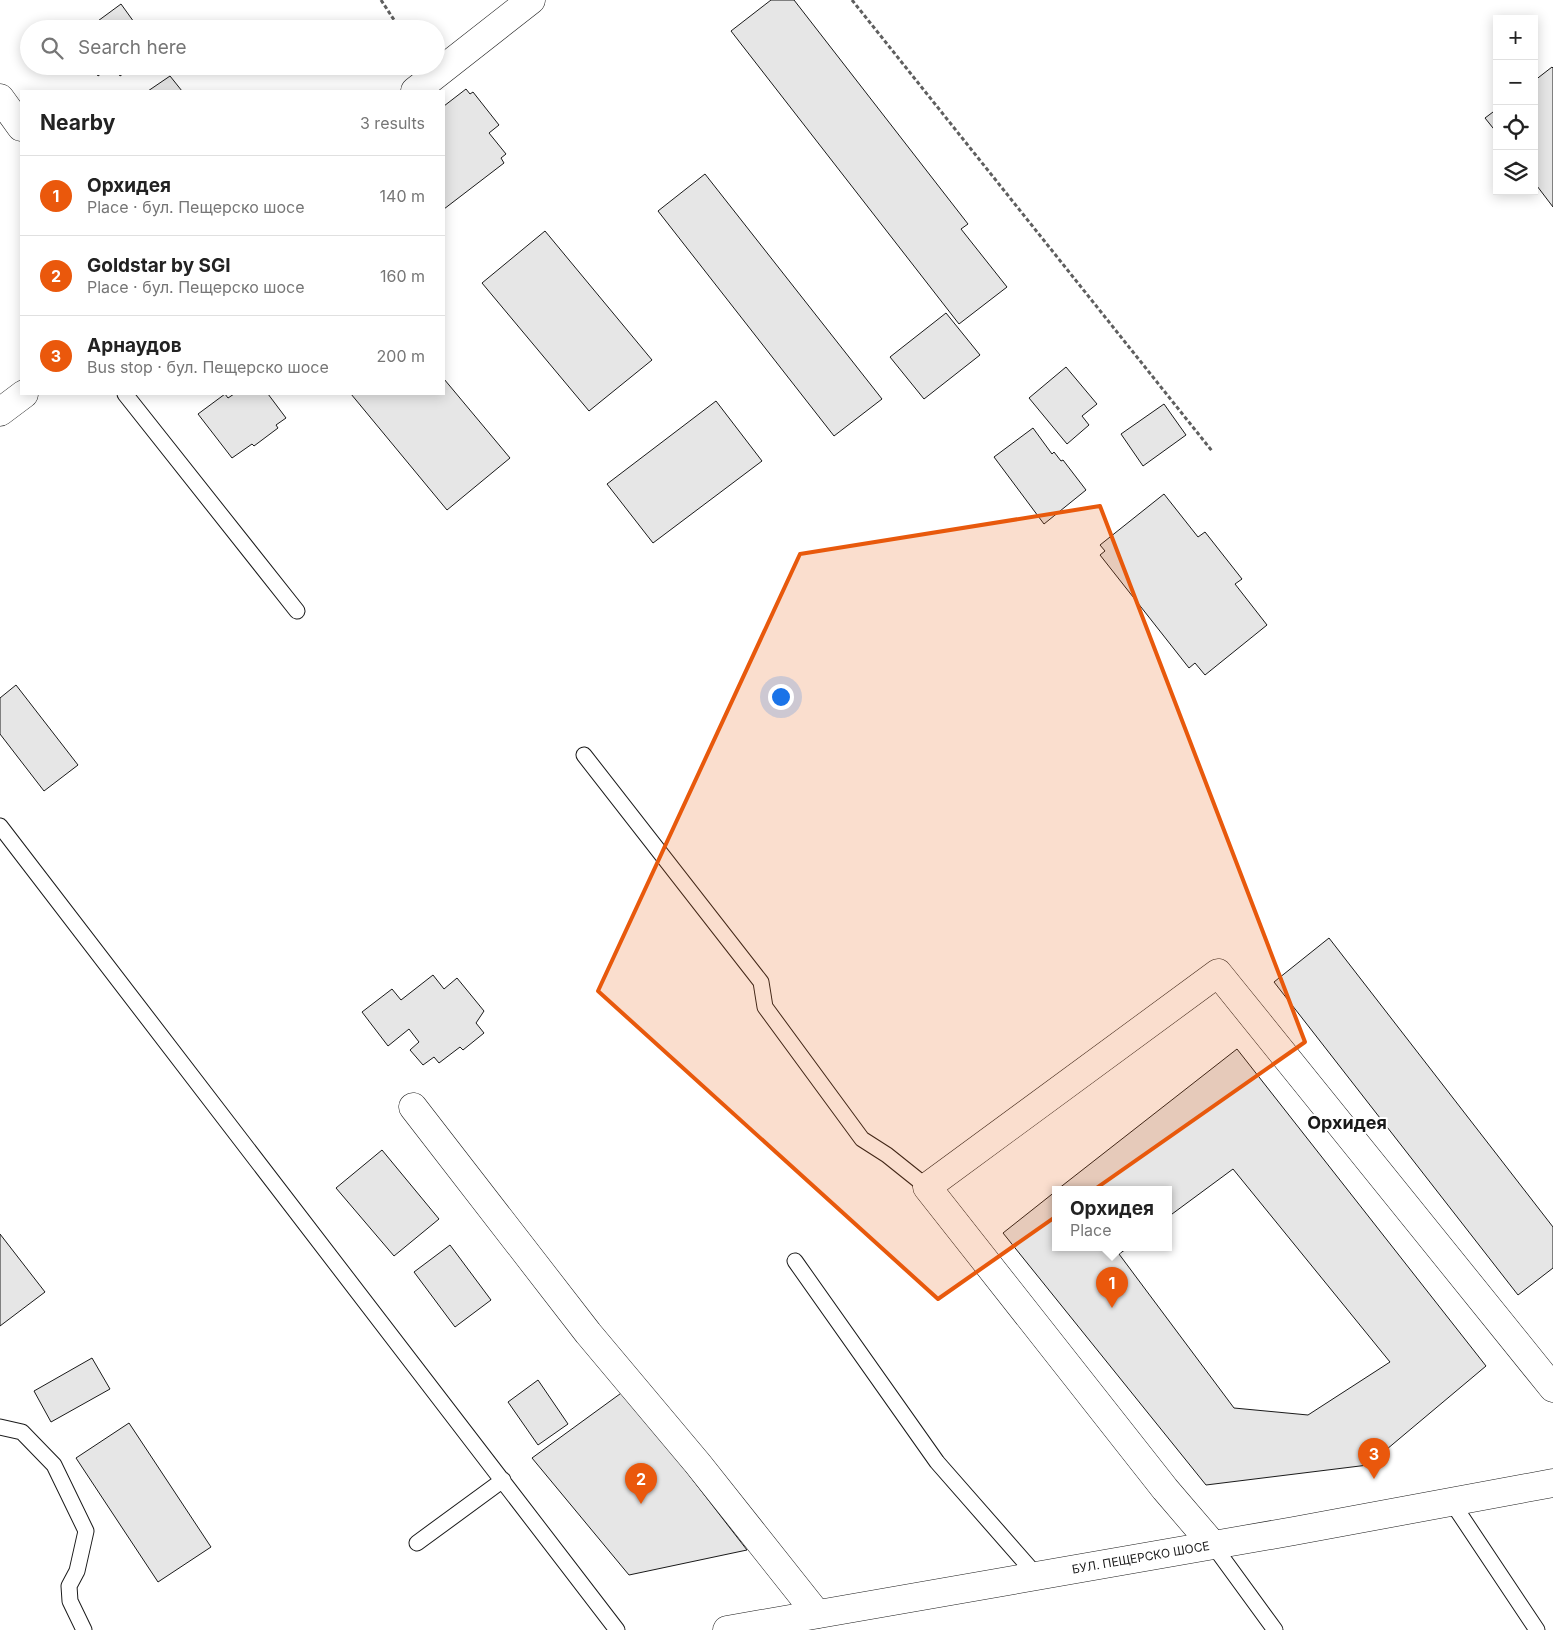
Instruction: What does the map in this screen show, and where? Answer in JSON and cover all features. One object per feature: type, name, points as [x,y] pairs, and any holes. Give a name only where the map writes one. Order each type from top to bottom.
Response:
[{"type":"street","points":[[445,67],[531,0]]},
{"type":"street","points":[[416,90],[435,75]]},
{"type":"street","points":[[0,98],[20,126]]},
{"type":"street","points":[[0,412],[23,395]]},
{"type":"street","points":[[1213,1545],[1165,1489],[927,1187],[1218,973],[1553,1388]]},
{"type":"street","points":[[413,1107],[588,1333],[698,1464],[817,1614]]},
{"type":"street","name":"БУЛ. ПЕЩЕРСКО ШОСЕ","points":[[727,1630],[1553,1483]]},
{"type":"lane","points":[[126,395],[297,611]]},
{"type":"lane","points":[[584,755],[761,982],[765,1007],[862,1139],[887,1155],[927,1187]]},
{"type":"lane","points":[[0,826],[504,1480],[617,1630]]},
{"type":"lane","points":[[795,1261],[937,1462],[1037,1576]]},
{"type":"lane","points":[[0,1427],[22,1432],[54,1465],[86,1531],[77,1571],[68,1586],[70,1601],[84,1630]]},
{"type":"lane","points":[[417,1543],[504,1480]]},
{"type":"lane","points":[[1451,1501],[1537,1630]]},
{"type":"lane","points":[[1213,1545],[1276,1630]]},
{"type":"path","points":[[381,0],[394,20]]},
{"type":"path","points":[[852,0],[1212,451]]},
{"type":"highlighted area","points":[[1100,506],[1305,1042],[938,1299],[598,991],[800,554]]},
{"type":"building","points":[[771,0],[794,0],[968,224],[961,229],[1007,287],[959,324],[731,31]]},
{"type":"building","points":[[121,4],[133,20],[99,20]]},
{"type":"building","points":[[1553,68],[1553,207],[1538,187],[1538,78]]},
{"type":"building","points":[[170,76],[181,90],[149,90]]},
{"type":"building","points":[[466,89],[470,94],[473,92],[499,125],[489,133],[506,154],[501,158],[504,163],[445,208],[445,105]]},
{"type":"building","points":[[1493,112],[1493,128],[1485,118]]},
{"type":"building","points":[[705,174],[882,399],[834,436],[658,211]]},
{"type":"building","points":[[545,231],[652,360],[589,411],[482,283]]},
{"type":"building","points":[[946,313],[980,355],[924,399],[890,357]]},
{"type":"building","points":[[1066,367],[1097,404],[1082,416],[1089,425],[1067,444],[1029,398]]},
{"type":"building","points":[[445,380],[510,458],[447,510],[352,395],[445,395]]},
{"type":"building","points":[[224,395],[228,398],[232,395],[269,395],[286,418],[276,425],[278,428],[254,446],[252,444],[232,458],[198,414]]},
{"type":"building","points":[[716,401],[762,461],[653,543],[607,484]]},
{"type":"building","points":[[1164,404],[1186,435],[1143,466],[1121,434]]},
{"type":"building","points":[[1033,428],[1052,454],[1054,452],[1061,461],[1063,460],[1086,490],[1044,524],[994,457]]},
{"type":"building","points":[[1164,494],[1198,537],[1205,532],[1242,579],[1235,584],[1267,625],[1205,675],[1195,663],[1189,668],[1100,555],[1105,551],[1100,545]]},
{"type":"building","points":[[16,685],[78,765],[44,791],[0,734],[0,698]]},
{"type":"building","points":[[1329,938],[1553,1227],[1553,1268],[1518,1295],[1274,982]]},
{"type":"building","points":[[433,975],[444,989],[457,978],[484,1011],[476,1023],[484,1033],[463,1050],[460,1047],[439,1063],[434,1057],[423,1065],[410,1050],[419,1042],[409,1029],[388,1046],[362,1012],[392,989],[401,1000]]},
{"type":"building","name":"Орхидея","points":[[1237,1049],[1486,1366],[1368,1465],[1206,1485],[1003,1233],[1052,1194],[1052,1251],[1123,1251],[1119,1254],[1234,1408],[1308,1415],[1390,1362],[1233,1169],[1172,1214],[1172,1186],[1062,1186]]},
{"type":"building","points":[[382,1150],[439,1219],[394,1256],[336,1188]]},
{"type":"building","points":[[0,1234],[45,1292],[0,1326]]},
{"type":"building","points":[[450,1245],[491,1300],[455,1327],[414,1272]]},
{"type":"building","points":[[92,1358],[110,1389],[51,1422],[34,1391]]},
{"type":"building","points":[[538,1380],[568,1424],[538,1445],[508,1402]]},
{"type":"building","points":[[624,1391],[747,1550],[629,1575],[532,1458]]},
{"type":"building","points":[[129,1423],[211,1547],[158,1582],[76,1458]]},
{"type":"place","name":"Орхидея","points":[[1112,1308]]},
{"type":"place","name":"Арнаудов","points":[[1374,1479]]},
{"type":"place","name":"Goldstar by SGI","points":[[641,1504]]},
{"type":"district","name":"Орхидея","points":[[1347,1123]]}]
